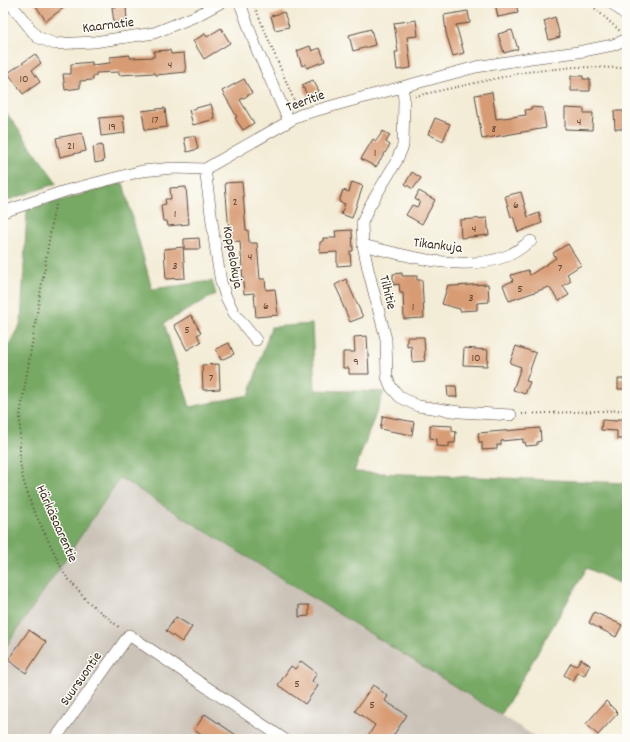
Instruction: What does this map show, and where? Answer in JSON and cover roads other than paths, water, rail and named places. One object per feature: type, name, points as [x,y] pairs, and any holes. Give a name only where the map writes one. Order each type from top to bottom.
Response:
[{"type":"street","name":"Kaarnatie","points":[[10,3],[37,37],[55,44],[94,42],[154,33],[196,16],[220,3]]},
{"type":"street","points":[[240,3],[257,50],[289,121]]},
{"type":"street","points":[[612,3],[627,16]]},
{"type":"street","name":"Teeritie","points":[[205,169],[300,115],[476,67],[606,47],[613,45],[625,36]]},
{"type":"street","name":"Tilhitie","points":[[402,87],[404,99],[403,146],[362,224],[363,245],[386,340],[387,377],[392,387],[400,397],[418,406],[460,412],[512,414]]},
{"type":"street","points":[[3,212],[65,191],[142,171],[173,168],[205,169]]},
{"type":"street","name":"Koppelokuja","points":[[205,169],[221,282],[234,313],[256,340]]},
{"type":"street","name":"Tikankuja","points":[[363,245],[411,257],[451,263],[481,262],[508,256],[531,242]]},
{"type":"street","name":"Suursuontie","points":[[55,739],[129,635],[284,739]]}]
